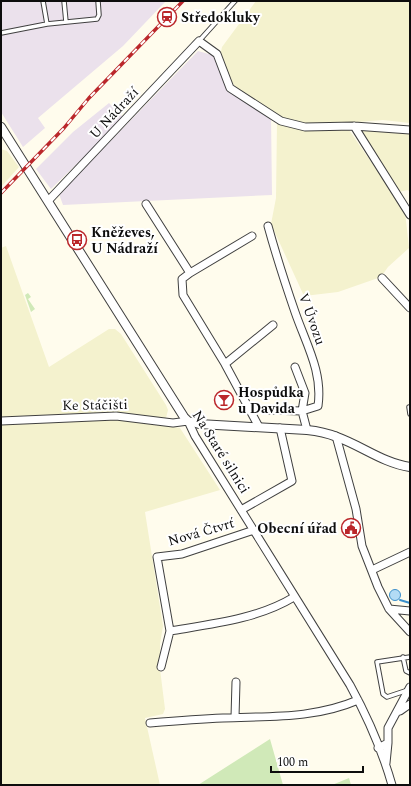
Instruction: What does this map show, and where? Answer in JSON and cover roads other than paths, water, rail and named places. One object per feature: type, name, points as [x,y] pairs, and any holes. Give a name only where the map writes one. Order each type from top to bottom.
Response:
[{"type":"street","points":[[199,41],[217,54],[230,88],[281,121],[305,127],[354,126],[410,130]]},
{"type":"street","name":"U Nádraží","points":[[48,202],[199,41]]},
{"type":"street","points":[[354,126],[410,214]]},
{"type":"street","name":"Na Staré silnici","points":[[1,128],[180,413],[188,421],[195,436],[358,700],[386,766],[392,785]]},
{"type":"street","points":[[1,143],[10,142]]},
{"type":"street","points":[[146,204],[190,273]]},
{"type":"street","name":"V Úvozu","points":[[268,226],[278,263],[311,353],[320,385],[318,406],[302,411]]},
{"type":"street","points":[[252,236],[182,279],[183,295],[225,364],[259,427]]},
{"type":"street","points":[[382,278],[410,308]]},
{"type":"street","points":[[225,364],[273,325]]},
{"type":"street","points":[[295,367],[305,393],[302,411],[306,430]]},
{"type":"street","points":[[268,410],[302,411]]},
{"type":"street","name":"Ke Stáčišti","points":[[1,421],[116,416],[173,423],[188,421]]},
{"type":"street","points":[[188,421],[199,424],[306,430],[336,436],[385,459],[410,467]]},
{"type":"street","points":[[242,510],[292,481],[280,428]]},
{"type":"street","points":[[336,436],[356,509],[362,546],[389,609],[410,632]]},
{"type":"street","name":"Nová Čtvrť","points":[[161,667],[170,631],[158,557],[182,554],[254,530]]},
{"type":"street","points":[[372,570],[410,552]]},
{"type":"street","points":[[170,631],[222,622],[263,611],[294,597]]},
{"type":"street","points":[[389,609],[410,612]]},
{"type":"street","points":[[235,717],[236,682]]},
{"type":"street","points":[[386,766],[388,728],[410,690],[410,687]]},
{"type":"street","points":[[150,723],[235,717],[297,716],[358,700]]},
{"type":"street","points":[[398,712],[410,704]]},
{"type":"street","points":[[378,748],[388,743]]},
{"type":"lane","points":[[43,1],[47,24]]},
{"type":"lane","points":[[64,1],[66,22]]},
{"type":"lane","points":[[1,33],[47,24],[97,19],[99,15],[98,1]]},
{"type":"lane","points":[[199,41],[235,1]]},
{"type":"lane","points":[[409,407],[410,414]]},
{"type":"lane","points":[[403,657],[406,672],[410,673]]},
{"type":"lane","points":[[410,657],[377,662],[383,694],[387,697],[399,692],[410,690]]},
{"type":"water","points":[[393,590],[397,590],[399,591],[399,599],[393,600],[390,597],[390,593]]},
{"type":"waterway","points":[[400,600],[410,603]]},
{"type":"railway","points":[[1,193],[64,128],[89,98],[183,1]]},
{"type":"place","name":"Středokluky","points":[[167,17]]},
{"type":"place","name":"Kněževes, U Nádraží","points":[[77,240]]},
{"type":"place","name":"Hospůdka u Davida","points":[[224,400]]},
{"type":"place","name":"Obecní úřad","points":[[351,528]]}]
